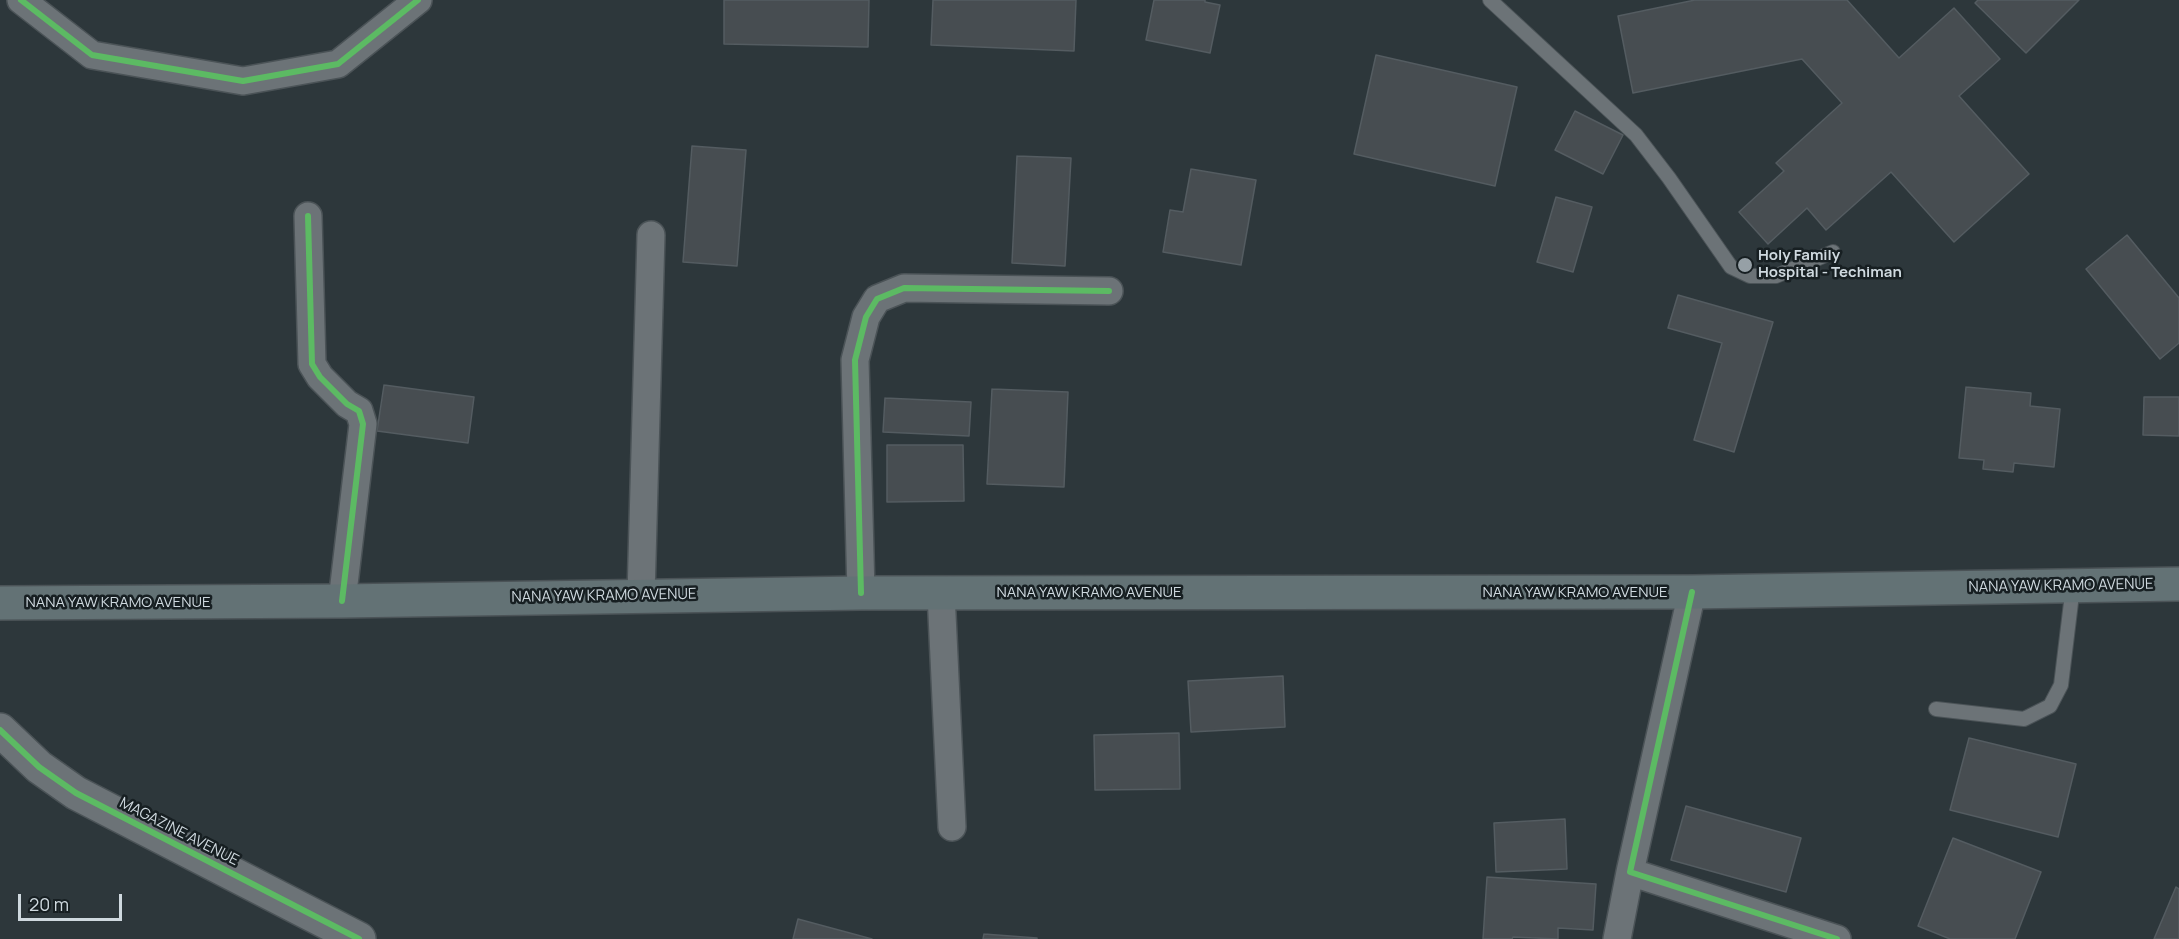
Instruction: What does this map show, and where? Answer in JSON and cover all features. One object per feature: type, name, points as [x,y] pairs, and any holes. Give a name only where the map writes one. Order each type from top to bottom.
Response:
[{"type":"main road","name":"NANA YAW KRAMO AVENUE","points":[[0,603],[342,602],[641,595],[861,593],[1692,592],[2179,584]]},
{"type":"street","points":[[21,0],[92,55],[243,81],[338,64],[418,0]]},
{"type":"street","points":[[308,216],[312,364],[320,377],[347,404],[359,411],[363,424],[342,602]]},
{"type":"street","points":[[641,595],[651,236]]},
{"type":"street","points":[[861,593],[855,360],[866,317],[877,299],[904,288],[1109,291]]},
{"type":"street","points":[[1617,939],[1692,592]]},
{"type":"street","points":[[940,593],[952,826]]},
{"type":"street","name":"MAGAZINE AVENUE","points":[[0,730],[39,767],[76,793],[359,939]]},
{"type":"street","points":[[1630,872],[1837,939]]},
{"type":"lane","points":[[1490,0],[1636,135],[1731,267],[1750,276],[1776,276],[1833,252]]},
{"type":"lane","points":[[1936,708],[2024,719],[2050,706],[2061,685],[2073,586]]},
{"type":"building","points":[[724,0],[869,0],[868,47],[724,44]]},
{"type":"building","points":[[933,0],[1076,0],[1074,51],[931,45]]},
{"type":"building","points":[[1154,0],[1205,0],[1205,2],[1220,5],[1210,53],[1146,40]]},
{"type":"building","points":[[1695,0],[1847,0],[1899,58],[1954,8],[2000,59],[1959,96],[2029,174],[1954,242],[1891,172],[1826,230],[1807,208],[1768,244],[1739,212],[1784,171],[1776,163],[1842,103],[1802,59],[1633,93],[1618,16]]},
{"type":"building","points":[[1978,0],[2079,0],[2026,53],[1975,3]]},
{"type":"building","points":[[1376,55],[1517,87],[1495,186],[1354,154]]},
{"type":"building","points":[[1575,111],[1623,135],[1603,174],[1555,150]]},
{"type":"building","points":[[692,146],[746,150],[737,266],[683,262]]},
{"type":"building","points":[[1017,156],[1071,158],[1065,266],[1012,263]]},
{"type":"building","points":[[1191,169],[1256,180],[1241,265],[1163,252],[1170,210],[1183,212]]},
{"type":"building","points":[[1556,197],[1592,207],[1573,272],[1537,262]]},
{"type":"building","points":[[2127,235],[2179,298],[2179,343],[2160,359],[2086,269]]},
{"type":"building","points":[[1678,295],[1773,322],[1734,452],[1694,440],[1722,343],[1668,328]]},
{"type":"building","points":[[384,385],[474,397],[468,443],[377,431]]},
{"type":"building","points":[[1966,387],[2031,393],[2030,406],[2060,409],[2054,467],[2014,463],[2013,472],[1983,469],[1984,460],[1959,458]]},
{"type":"building","points":[[992,389],[1068,392],[1064,487],[987,484]]},
{"type":"building","points":[[2144,397],[2179,397],[2179,436],[2143,435]]},
{"type":"building","points":[[885,398],[971,402],[969,436],[883,432]]},
{"type":"building","points":[[887,445],[963,445],[964,501],[887,502]]},
{"type":"building","points":[[1283,676],[1285,727],[1191,732],[1188,681]]},
{"type":"building","points":[[1179,733],[1180,789],[1095,790],[1094,735]]},
{"type":"building","points":[[1969,738],[2076,764],[2058,837],[1950,810]]},
{"type":"building","points":[[1686,806],[1801,838],[1786,892],[1671,860]]},
{"type":"building","points":[[1565,819],[1567,869],[1496,872],[1494,823]]},
{"type":"building","points":[[1953,838],[2041,872],[2015,939],[1950,939],[1918,926]]},
{"type":"building","points":[[1487,877],[1596,884],[1593,930],[1558,928],[1558,939],[1513,937],[1512,939],[1483,939]]},
{"type":"building","points":[[2176,887],[2179,889],[2179,939],[2154,939]]},
{"type":"building","points":[[798,919],[872,939],[793,939]]},
{"type":"building","points":[[984,934],[1037,938],[1037,939],[983,939]]},
{"type":"cycle path","points":[[21,0],[92,55],[243,81],[338,64],[418,0]]},
{"type":"cycle path","points":[[308,216],[312,364],[320,377],[347,404],[359,411],[363,424],[342,601]]},
{"type":"cycle path","points":[[861,593],[855,360],[866,317],[877,299],[904,288],[1109,291]]},
{"type":"cycle path","points":[[1692,592],[1630,872],[1837,939]]},
{"type":"cycle path","points":[[0,730],[39,767],[76,793],[359,939]]},
{"type":"place","name":"Holy Family Hospital - Techiman","points":[[1745,265]]}]
